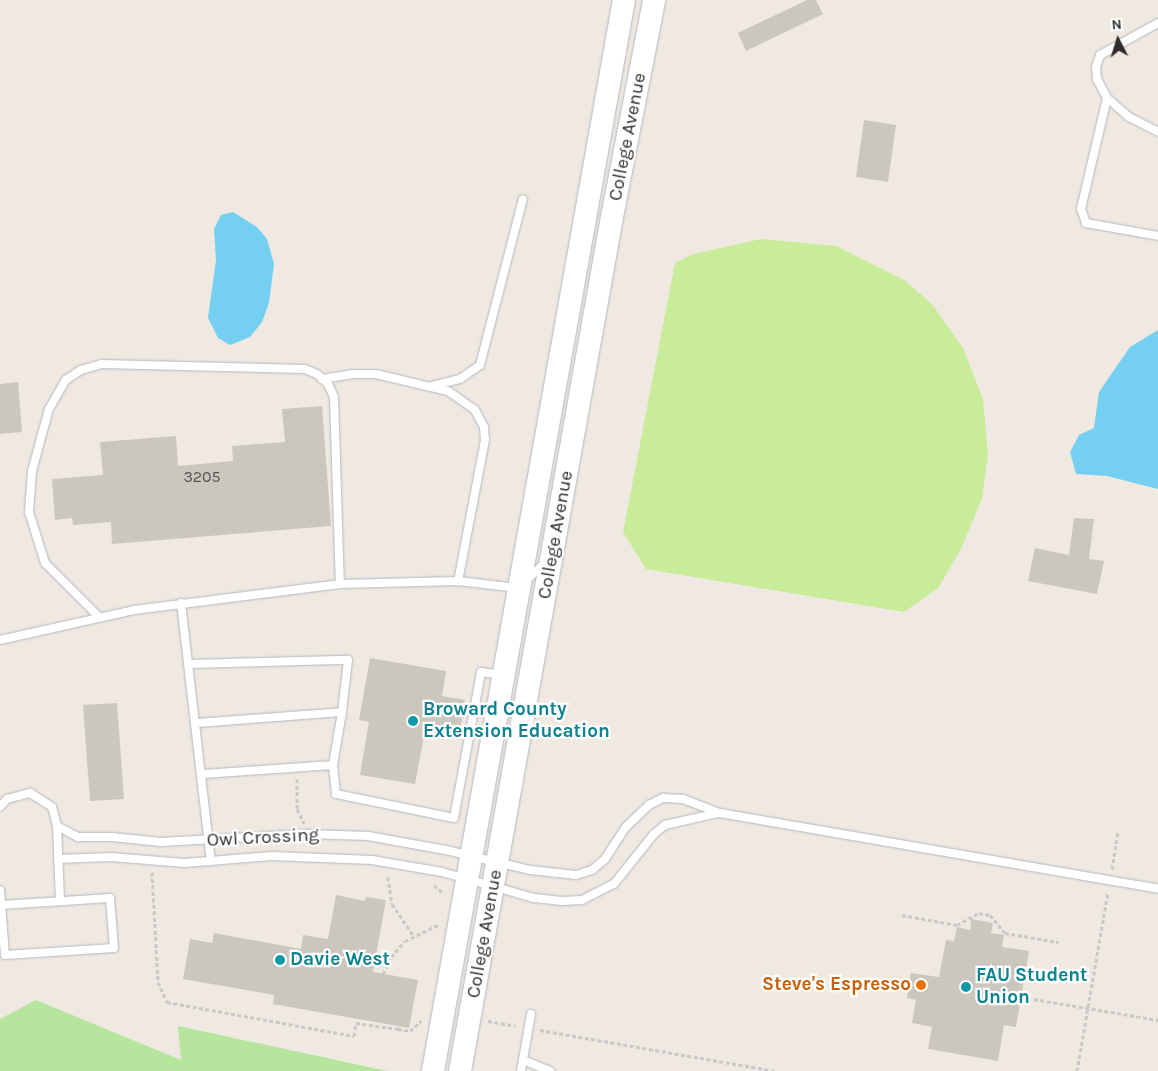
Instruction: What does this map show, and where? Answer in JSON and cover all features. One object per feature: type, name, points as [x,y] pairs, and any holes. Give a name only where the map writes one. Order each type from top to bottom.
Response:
[{"type":"street","name":"College Avenue","points":[[433,1071],[624,0]]},
{"type":"street","name":"College Avenue","points":[[460,1071],[612,218],[654,0]]},
{"type":"lane","points":[[1158,23],[1100,55],[1097,78],[1107,98],[1129,117],[1158,132]]},
{"type":"lane","points":[[1107,98],[1082,209],[1086,223],[1158,236]]},
{"type":"lane","points":[[430,386],[460,380],[480,365],[523,199]]},
{"type":"lane","points":[[99,617],[45,563],[29,512],[32,471],[49,409],[66,380],[81,370],[102,364],[305,369],[322,379],[334,397],[340,584]]},
{"type":"lane","points":[[322,379],[352,374],[376,374],[448,391],[466,401],[475,410],[484,427],[485,440],[458,582]]},
{"type":"lane","points":[[0,640],[99,617],[181,603],[340,584],[458,582],[518,588],[532,578],[545,563],[555,542]]},
{"type":"lane","points":[[181,603],[197,723],[211,861]]},
{"type":"lane","points":[[190,664],[348,660],[333,765],[336,794],[454,818],[481,672],[504,675]]},
{"type":"lane","points":[[197,723],[342,712]]},
{"type":"lane","points":[[202,774],[333,765]]},
{"type":"lane","points":[[0,807],[7,798],[30,793],[52,807],[57,826],[60,901]]},
{"type":"lane","name":"Owl Crossing","points":[[57,826],[78,837],[112,837],[161,842],[336,834],[368,836],[557,875],[576,875],[592,870],[605,859],[637,814],[663,798],[683,799],[720,813]]},
{"type":"lane","points":[[720,813],[1158,889]]},
{"type":"lane","name":"Owl Crossing","points":[[58,859],[130,859],[166,863],[272,856],[336,857],[404,865],[467,879],[534,898],[582,900],[614,884],[654,834],[665,825],[720,813]]},
{"type":"lane","points":[[0,890],[1,905],[5,955],[114,948],[110,898],[1,905]]},
{"type":"lane","points":[[521,1071],[532,1014]]},
{"type":"lane","points":[[523,1060],[550,1071]]},
{"type":"path","points":[[1077,1071],[1118,830]]},
{"type":"path","points":[[130,859],[128,869],[159,870]]},
{"type":"path","points":[[152,870],[158,982],[167,1002],[354,1036],[356,1023],[410,1031],[423,1020]]},
{"type":"path","points":[[379,876],[396,878]]},
{"type":"path","points":[[388,877],[392,904],[413,935]]},
{"type":"path","points":[[428,883],[440,887],[446,898]]},
{"type":"path","points":[[902,915],[957,925],[979,913],[990,915],[1005,933],[1058,942]]},
{"type":"path","points":[[383,974],[391,957],[413,935],[447,923]]},
{"type":"path","points":[[1021,997],[1158,1020]]},
{"type":"path","points":[[487,1020],[774,1071]]},
{"type":"green space","points":[[761,239],[836,246],[904,280],[932,304],[963,348],[983,399],[988,455],[982,498],[961,549],[938,588],[904,612],[646,569],[623,532],[675,263],[693,254]]},
{"type":"green space","points":[[36,1000],[181,1060],[178,1026],[387,1071],[0,1071],[0,1019]]},
{"type":"water","points":[[233,212],[257,227],[267,239],[274,264],[269,303],[262,322],[250,337],[230,345],[218,338],[208,318],[216,260],[214,229],[221,215]]},
{"type":"water","points":[[1158,330],[1158,489],[1107,476],[1076,474],[1070,452],[1079,435],[1094,428],[1099,392],[1130,347]]},
{"type":"building","points":[[807,0],[816,0],[823,14],[746,51],[738,33]]},
{"type":"building","points":[[864,120],[896,125],[888,182],[856,177]]},
{"type":"building","points":[[18,382],[22,432],[0,434],[0,384]]},
{"type":"building","points":[[322,406],[331,526],[112,544],[111,522],[73,525],[72,518],[55,520],[52,479],[103,475],[100,442],[176,436],[178,466],[233,461],[232,446],[285,442],[282,409]]},
{"type":"building","points":[[1074,518],[1094,519],[1089,559],[1104,561],[1097,594],[1028,581],[1035,548],[1069,555]]},
{"type":"building","name":"Broward County Extension Education","points":[[370,658],[446,671],[442,696],[465,700],[459,737],[425,731],[415,784],[360,775],[369,722],[359,720]]},
{"type":"building","points":[[117,703],[124,799],[90,801],[83,705]]},
{"type":"building","name":"Davie West","points":[[336,895],[365,901],[366,897],[386,900],[373,972],[418,980],[409,1028],[273,1004],[274,995],[183,979],[190,939],[212,943],[214,933],[301,949],[303,935],[328,939]]},
{"type":"building","name":"FAU Student Union","points":[[971,919],[993,923],[991,933],[1004,935],[1002,947],[1029,951],[1016,1027],[1004,1025],[998,1061],[928,1049],[932,1027],[912,1023],[916,1000],[907,998],[911,973],[939,977],[946,940],[954,941],[957,927],[970,930]]},
{"type":"place","name":"Broward County Extension Education","points":[[413,721]]},
{"type":"place","name":"Davie West","points":[[280,960]]},
{"type":"place","name":"Steve's Espresso","points":[[921,985]]},
{"type":"place","name":"FAU Student Union","points":[[966,987]]}]
